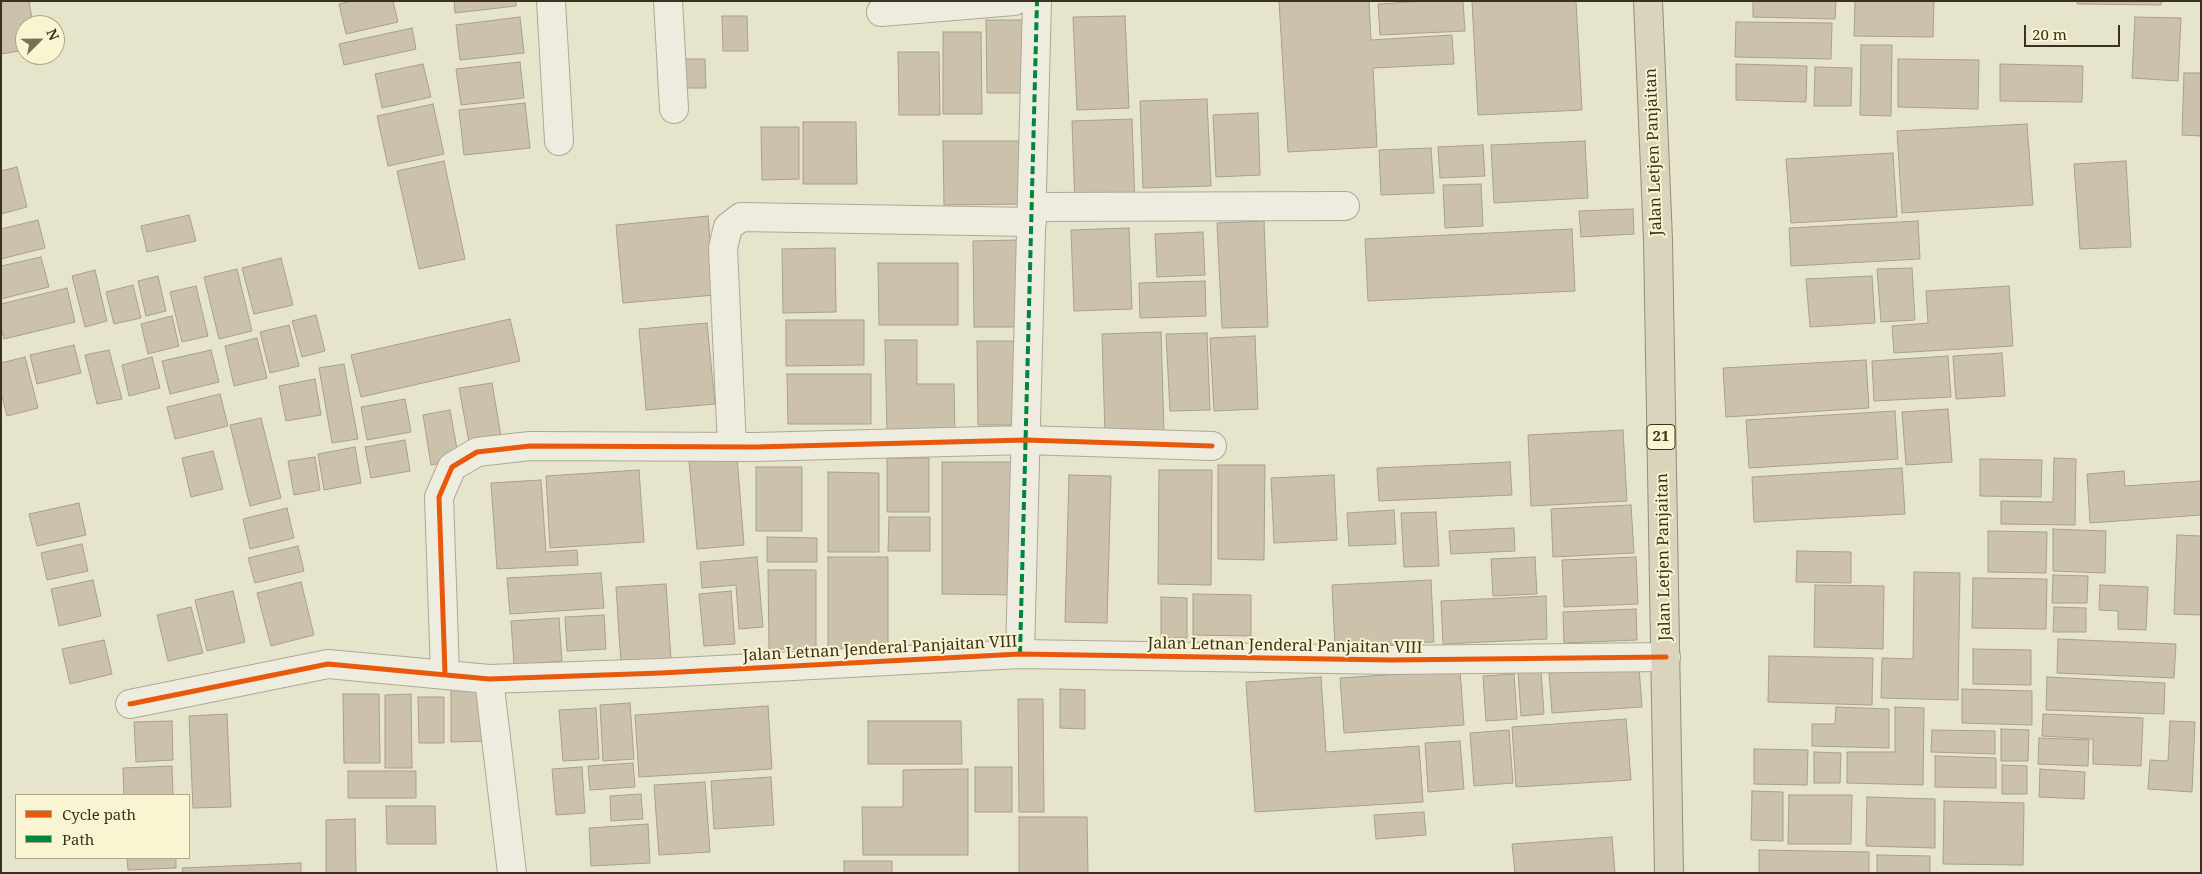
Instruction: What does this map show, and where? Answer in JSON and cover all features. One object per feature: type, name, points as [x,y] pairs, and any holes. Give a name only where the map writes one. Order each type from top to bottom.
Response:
[{"type":"highway","name":"Jalan Letjen Panjaitan","points":[[1648,1],[1658,240],[1669,873]]},
{"type":"street","points":[[551,1],[559,141]]},
{"type":"street","points":[[668,1],[674,109]]},
{"type":"street","points":[[881,12],[1014,1]]},
{"type":"street","points":[[1020,654],[1037,1]]},
{"type":"street","points":[[732,447],[723,248],[728,227],[741,217],[1032,214],[1345,206]]},
{"type":"street","points":[[445,674],[439,497],[452,467],[477,452],[530,446],[732,447],[1025,440],[1212,446]]},
{"type":"street","name":"Jalan Letnan Jenderal Panjaitan VIII","points":[[130,704],[328,664],[489,679],[1020,654],[1391,660],[1666,657]]},
{"type":"street","points":[[489,679],[512,873]]},
{"type":"building","points":[[1,1],[29,1],[31,15],[15,15],[15,52],[1,54]]},
{"type":"building","points":[[353,1],[393,1],[398,22],[346,34],[339,4]]},
{"type":"building","points":[[454,1],[516,1],[516,6],[455,13]]},
{"type":"building","points":[[1279,1],[1369,1],[1371,40],[1452,35],[1454,64],[1373,68],[1377,147],[1288,152]]},
{"type":"building","points":[[1463,1],[1465,31],[1380,35],[1378,4]]},
{"type":"building","points":[[1472,1],[1576,1],[1582,110],[1478,115]]},
{"type":"building","points":[[1753,1],[1836,1],[1835,19],[1753,17]]},
{"type":"building","points":[[1855,1],[1934,1],[1933,37],[1854,36]]},
{"type":"building","points":[[2077,1],[2162,1],[2161,5],[2077,4]]},
{"type":"building","points":[[722,16],[747,16],[748,51],[723,51]]},
{"type":"building","points":[[1125,16],[1129,108],[1077,110],[1073,17]]},
{"type":"building","points":[[520,17],[524,53],[460,60],[456,25]]},
{"type":"building","points":[[2135,17],[2181,18],[2178,81],[2132,78]]},
{"type":"building","points":[[986,20],[1024,20],[1025,93],[987,93]]},
{"type":"building","points":[[1736,22],[1832,23],[1831,59],[1735,57]]},
{"type":"building","points":[[412,28],[416,49],[344,65],[339,44]]},
{"type":"building","points":[[943,32],[981,32],[982,114],[943,114]]},
{"type":"building","points":[[1861,45],[1892,45],[1891,116],[1860,115]]},
{"type":"building","points":[[898,52],[939,52],[940,115],[899,115]]},
{"type":"building","points":[[682,59],[705,59],[706,88],[683,88]]},
{"type":"building","points":[[1898,59],[1979,60],[1978,109],[1898,107]]},
{"type":"building","points":[[520,62],[524,98],[461,105],[456,69]]},
{"type":"building","points":[[423,64],[431,97],[382,108],[375,74]]},
{"type":"building","points":[[1736,64],[1807,66],[1806,102],[1736,100]]},
{"type":"building","points":[[2000,64],[2083,66],[2082,102],[2000,101]]},
{"type":"building","points":[[1815,67],[1852,68],[1851,106],[1814,106]]},
{"type":"building","points":[[2184,73],[2201,73],[2201,136],[2182,135]]},
{"type":"building","points":[[1207,99],[1211,186],[1143,188],[1140,101]]},
{"type":"building","points":[[525,103],[530,148],[464,155],[459,110]]},
{"type":"building","points":[[433,104],[444,154],[388,166],[377,116]]},
{"type":"building","points":[[1258,113],[1260,175],[1216,177],[1213,115]]},
{"type":"building","points":[[1132,119],[1135,204],[1075,206],[1072,121]]},
{"type":"building","points":[[803,122],[856,122],[857,184],[803,184]]},
{"type":"building","points":[[2027,124],[2033,205],[1902,213],[1897,131]]},
{"type":"building","points":[[761,127],[799,127],[799,179],[762,180]]},
{"type":"building","points":[[943,141],[1021,141],[1021,204],[944,205]]},
{"type":"building","points":[[1585,141],[1588,198],[1494,203],[1491,145]]},
{"type":"building","points":[[1483,145],[1485,176],[1440,178],[1438,147]]},
{"type":"building","points":[[1431,148],[1434,193],[1381,195],[1379,150]]},
{"type":"building","points":[[1893,153],[1897,217],[1791,223],[1786,159]]},
{"type":"building","points":[[444,161],[465,259],[419,269],[397,171]]},
{"type":"building","points":[[2126,161],[2131,247],[2080,249],[2074,164]]},
{"type":"building","points":[[17,167],[27,207],[1,214],[1,171]]},
{"type":"building","points":[[1481,184],[1483,226],[1445,228],[1443,185]]},
{"type":"building","points":[[1633,209],[1634,234],[1581,237],[1579,211]]},
{"type":"building","points":[[189,215],[196,241],[147,252],[141,226]]},
{"type":"building","points":[[708,216],[715,295],[623,303],[616,225]]},
{"type":"building","points":[[38,220],[45,248],[1,259],[1,229]]},
{"type":"building","points":[[1264,221],[1268,327],[1222,328],[1217,223]]},
{"type":"building","points":[[1918,221],[1920,259],[1791,266],[1789,228]]},
{"type":"building","points":[[1129,228],[1132,309],[1074,311],[1071,230]]},
{"type":"building","points":[[1572,229],[1575,291],[1368,301],[1365,239]]},
{"type":"building","points":[[1203,232],[1205,275],[1157,277],[1155,234]]},
{"type":"building","points":[[1017,240],[1019,327],[974,327],[973,241]]},
{"type":"building","points":[[835,248],[836,312],[783,313],[782,249]]},
{"type":"building","points":[[41,257],[49,287],[1,299],[1,266]]},
{"type":"building","points":[[281,258],[293,305],[254,314],[242,268]]},
{"type":"building","points":[[878,263],[958,263],[958,325],[879,325]]},
{"type":"building","points":[[1912,268],[1915,320],[1881,322],[1877,269]]},
{"type":"building","points":[[237,269],[252,331],[219,339],[204,277]]},
{"type":"building","points":[[95,270],[107,321],[85,327],[72,276]]},
{"type":"building","points":[[158,276],[166,311],[146,316],[138,281]]},
{"type":"building","points":[[1872,276],[1875,323],[1810,327],[1806,279]]},
{"type":"building","points":[[1205,281],[1206,316],[1140,318],[1139,283]]},
{"type":"building","points":[[133,285],[141,318],[114,324],[106,292]]},
{"type":"building","points":[[196,286],[208,336],[182,342],[170,292]]},
{"type":"building","points":[[2009,286],[2013,346],[1894,353],[1892,326],[1928,323],[1926,291]]},
{"type":"building","points":[[67,288],[75,322],[4,339],[1,327],[1,304]]},
{"type":"building","points":[[316,315],[325,351],[302,357],[292,321]]},
{"type":"building","points":[[172,316],[179,346],[148,354],[141,324]]},
{"type":"building","points":[[510,319],[520,361],[361,397],[351,355]]},
{"type":"building","points":[[786,320],[864,320],[864,365],[786,366]]},
{"type":"building","points":[[707,323],[715,404],[646,410],[639,329]]},
{"type":"building","points":[[289,325],[299,366],[270,373],[260,332]]},
{"type":"building","points":[[1161,332],[1164,433],[1105,435],[1102,334]]},
{"type":"building","points":[[1207,333],[1210,410],[1170,411],[1166,334]]},
{"type":"building","points":[[1255,336],[1258,409],[1214,411],[1210,338]]},
{"type":"building","points":[[257,338],[267,378],[234,386],[225,346]]},
{"type":"building","points":[[885,340],[917,340],[917,384],[954,384],[955,437],[887,437]]},
{"type":"building","points":[[977,341],[1022,341],[1023,425],[978,425]]},
{"type":"building","points":[[74,345],[81,373],[37,384],[30,355]]},
{"type":"building","points":[[109,350],[122,399],[97,404],[85,355]]},
{"type":"building","points":[[211,350],[219,382],[170,394],[162,361]]},
{"type":"building","points":[[2002,353],[2005,396],[1956,399],[1953,356]]},
{"type":"building","points":[[1948,356],[1951,397],[1874,401],[1872,361]]},
{"type":"building","points":[[25,357],[38,408],[7,416],[1,393],[1,363]]},
{"type":"building","points":[[152,357],[160,388],[129,396],[122,365]]},
{"type":"building","points":[[1866,360],[1869,408],[1726,417],[1723,368]]},
{"type":"building","points":[[344,364],[358,439],[332,443],[319,368]]},
{"type":"building","points":[[787,374],[871,374],[871,424],[788,424]]},
{"type":"building","points":[[315,379],[321,415],[286,421],[279,386]]},
{"type":"building","points":[[492,383],[502,442],[470,448],[459,388]]},
{"type":"building","points":[[220,394],[228,426],[175,439],[167,407]]},
{"type":"building","points":[[405,399],[411,432],[367,440],[361,407]]},
{"type":"building","points":[[1948,409],[1952,462],[1906,465],[1902,412]]},
{"type":"building","points":[[450,410],[459,460],[431,465],[423,415]]},
{"type":"building","points":[[1895,411],[1898,459],[1749,468],[1746,420]]},
{"type":"building","points":[[261,418],[281,498],[250,506],[230,425]]},
{"type":"building","points":[[1623,430],[1627,501],[1531,506],[1528,435]]},
{"type":"building","points":[[405,440],[410,471],[371,478],[365,447]]},
{"type":"building","points":[[355,447],[361,483],[324,490],[318,454]]},
{"type":"building","points":[[213,451],[223,489],[191,497],[182,458]]},
{"type":"building","points":[[315,457],[320,490],[294,495],[288,461]]},
{"type":"building","points":[[737,457],[744,545],[697,549],[689,461]]},
{"type":"building","points":[[887,458],[929,458],[929,512],[887,512]]},
{"type":"building","points":[[2054,458],[2076,459],[2075,525],[2001,524],[2001,501],[2053,502]]},
{"type":"building","points":[[1980,459],[2042,460],[2041,497],[1980,496]]},
{"type":"building","points":[[942,462],[1019,462],[1020,595],[942,594]]},
{"type":"building","points":[[1510,462],[1512,495],[1379,501],[1377,468]]},
{"type":"building","points":[[1218,465],[1265,465],[1264,560],[1218,559]]},
{"type":"building","points":[[756,467],[802,467],[802,531],[756,531]]},
{"type":"building","points":[[1902,468],[1905,514],[1754,522],[1752,477]]},
{"type":"building","points":[[639,470],[644,542],[550,548],[546,476]]},
{"type":"building","points":[[1159,470],[1212,470],[1211,585],[1158,584]]},
{"type":"building","points":[[2124,471],[2125,486],[2201,481],[2201,515],[2090,523],[2087,474]]},
{"type":"building","points":[[828,472],[879,473],[879,552],[828,552]]},
{"type":"building","points":[[1069,475],[1111,476],[1107,623],[1065,622]]},
{"type":"building","points":[[1334,475],[1337,540],[1274,543],[1271,478]]},
{"type":"building","points":[[541,480],[546,552],[577,550],[578,565],[497,569],[491,483]]},
{"type":"building","points":[[79,503],[86,535],[37,546],[29,514]]},
{"type":"building","points":[[1631,505],[1634,553],[1553,557],[1551,509]]},
{"type":"building","points":[[287,508],[294,538],[250,549],[243,519]]},
{"type":"building","points":[[1394,510],[1396,544],[1349,546],[1347,513]]},
{"type":"building","points":[[1436,512],[1439,566],[1404,567],[1401,513]]},
{"type":"building","points":[[889,517],[930,517],[930,551],[888,551]]},
{"type":"building","points":[[1514,528],[1515,551],[1451,554],[1449,531]]},
{"type":"building","points":[[2053,529],[2106,531],[2105,573],[2053,571]]},
{"type":"building","points":[[1988,531],[2047,532],[2046,573],[1988,572]]},
{"type":"building","points":[[2177,535],[2201,536],[2201,615],[2174,614]]},
{"type":"building","points":[[767,537],[817,538],[817,562],[767,562]]},
{"type":"building","points":[[82,544],[88,571],[47,580],[41,553]]},
{"type":"building","points":[[298,546],[304,571],[255,583],[248,558]]},
{"type":"building","points":[[1797,551],[1851,552],[1851,583],[1796,582]]},
{"type":"building","points":[[757,557],[763,627],[739,629],[736,585],[702,588],[700,562]]},
{"type":"building","points":[[828,557],[888,557],[888,652],[828,652]]},
{"type":"building","points":[[1535,557],[1537,594],[1493,596],[1491,559]]},
{"type":"building","points":[[1636,557],[1638,604],[1564,607],[1562,560]]},
{"type":"building","points":[[768,570],[816,570],[816,649],[769,649]]},
{"type":"building","points":[[1914,572],[1960,573],[1958,700],[1881,698],[1882,658],[1913,659]]},
{"type":"building","points":[[601,573],[604,608],[510,614],[507,578]]},
{"type":"building","points":[[2053,575],[2088,576],[2087,603],[2052,603]]},
{"type":"building","points":[[1973,578],[2047,579],[2046,629],[1972,628]]},
{"type":"building","points":[[93,580],[101,616],[59,626],[51,589]]},
{"type":"building","points":[[1431,580],[1434,642],[1335,647],[1332,585]]},
{"type":"building","points":[[301,582],[314,635],[271,646],[257,593]]},
{"type":"building","points":[[666,584],[671,660],[621,663],[616,587]]},
{"type":"building","points":[[1815,585],[1884,586],[1883,649],[1814,647]]},
{"type":"building","points":[[2100,585],[2148,587],[2146,630],[2118,629],[2118,611],[2099,610]]},
{"type":"building","points":[[233,591],[245,642],[207,651],[195,600]]},
{"type":"building","points":[[731,591],[735,644],[704,646],[699,594]]},
{"type":"building","points":[[1193,594],[1251,595],[1251,636],[1193,635]]},
{"type":"building","points":[[1546,596],[1547,639],[1443,644],[1441,601]]},
{"type":"building","points":[[1161,597],[1187,598],[1187,638],[1161,638]]},
{"type":"building","points":[[191,607],[203,653],[168,661],[157,615]]},
{"type":"building","points":[[2054,607],[2086,608],[2086,632],[2053,632]]},
{"type":"building","points":[[1636,609],[1637,640],[1564,643],[1563,612]]},
{"type":"building","points":[[604,615],[606,649],[567,651],[565,617]]},
{"type":"building","points":[[559,618],[562,661],[514,665],[511,621]]},
{"type":"building","points":[[2058,639],[2176,644],[2174,678],[2057,673]]},
{"type":"building","points":[[104,640],[112,674],[70,684],[62,649]]},
{"type":"building","points":[[1973,649],[2031,650],[2031,685],[1973,684]]},
{"type":"building","points":[[1769,656],[1873,658],[1872,705],[1768,702]]},
{"type":"building","points":[[1639,667],[1642,707],[1552,713],[1549,673]]},
{"type":"building","points":[[1460,670],[1464,725],[1344,733],[1340,678]]},
{"type":"building","points":[[1541,671],[1544,714],[1521,716],[1518,672]]},
{"type":"building","points":[[1514,674],[1517,719],[1486,721],[1483,676]]},
{"type":"building","points":[[1321,677],[1326,752],[1419,746],[1423,802],[1255,812],[1246,682]]},
{"type":"building","points":[[2047,677],[2165,683],[2164,714],[2046,710]]},
{"type":"building","points":[[451,688],[484,688],[484,741],[451,742]]},
{"type":"building","points":[[1060,689],[1085,690],[1085,729],[1060,728]]},
{"type":"building","points":[[1962,689],[2032,691],[2032,725],[1962,723]]},
{"type":"building","points":[[343,694],[379,694],[380,763],[344,763]]},
{"type":"building","points":[[411,694],[412,768],[385,768],[385,695]]},
{"type":"building","points":[[418,697],[444,697],[444,743],[419,743]]},
{"type":"building","points":[[1018,699],[1043,699],[1044,812],[1019,812]]},
{"type":"building","points":[[630,703],[634,759],[603,761],[600,705]]},
{"type":"building","points":[[768,706],[772,769],[639,777],[635,715]]},
{"type":"building","points":[[1836,707],[1889,709],[1889,748],[1812,746],[1812,724],[1835,724]]},
{"type":"building","points":[[1895,707],[1924,708],[1923,785],[1847,783],[1847,752],[1895,752]]},
{"type":"building","points":[[596,708],[599,759],[563,761],[559,710]]},
{"type":"building","points":[[227,714],[231,807],[193,808],[189,716]]},
{"type":"building","points":[[2043,714],[2143,718],[2141,766],[2093,764],[2093,739],[2042,736]]},
{"type":"building","points":[[1626,719],[1631,780],[1516,787],[1512,727]]},
{"type":"building","points":[[172,721],[173,760],[136,762],[134,722]]},
{"type":"building","points":[[868,721],[961,721],[962,764],[868,764]]},
{"type":"building","points":[[2170,721],[2195,722],[2192,792],[2148,789],[2150,760],[2168,761]]},
{"type":"building","points":[[2001,729],[2029,730],[2028,761],[2001,761]]},
{"type":"building","points":[[1509,730],[1513,783],[1474,786],[1470,733]]},
{"type":"building","points":[[1932,730],[1995,731],[1995,754],[1931,752]]},
{"type":"building","points":[[2039,738],[2089,740],[2088,766],[2038,764]]},
{"type":"building","points":[[1460,741],[1464,789],[1428,792],[1425,743]]},
{"type":"building","points":[[1754,749],[1808,750],[1807,785],[1754,784]]},
{"type":"building","points":[[1814,752],[1841,753],[1840,783],[1814,783]]},
{"type":"building","points":[[1935,756],[1996,758],[1996,788],[1935,787]]},
{"type":"building","points":[[633,763],[635,787],[590,790],[588,766]]},
{"type":"building","points":[[2002,765],[2027,766],[2027,794],[2002,794]]},
{"type":"building","points":[[172,766],[173,794],[124,794],[123,768]]},
{"type":"building","points":[[582,767],[585,813],[556,815],[552,769]]},
{"type":"building","points":[[975,767],[1012,767],[1012,812],[975,812]]},
{"type":"building","points":[[968,769],[968,855],[863,855],[862,807],[903,807],[903,770]]},
{"type":"building","points":[[2040,769],[2085,772],[2084,799],[2039,797]]},
{"type":"building","points":[[348,771],[416,771],[416,798],[348,798]]},
{"type":"building","points":[[771,777],[774,825],[714,829],[711,781]]},
{"type":"building","points":[[705,782],[710,852],[659,855],[654,785]]},
{"type":"building","points":[[1752,791],[1783,792],[1783,841],[1751,840]]},
{"type":"building","points":[[641,794],[643,819],[611,821],[610,796]]},
{"type":"building","points":[[1789,795],[1852,795],[1851,844],[1788,844]]},
{"type":"building","points":[[1867,797],[1935,799],[1935,848],[1866,846]]},
{"type":"building","points":[[1944,801],[2024,803],[2023,865],[1943,864]]},
{"type":"building","points":[[386,806],[435,806],[436,844],[387,844]]},
{"type":"building","points":[[1424,812],[1426,835],[1376,839],[1374,815]]},
{"type":"building","points":[[1019,817],[1087,817],[1088,873],[1019,873]]},
{"type":"building","points":[[355,819],[356,873],[326,873],[326,820]]},
{"type":"building","points":[[648,824],[650,863],[591,866],[589,828]]},
{"type":"building","points":[[1612,837],[1615,873],[1515,873],[1512,844]]},
{"type":"building","points":[[1759,850],[1869,852],[1869,873],[1759,873]]},
{"type":"building","points":[[1877,855],[1930,856],[1930,873],[1877,873]]},
{"type":"building","points":[[127,859],[176,859],[176,868],[128,870]]},
{"type":"building","points":[[844,861],[892,861],[892,873],[844,873]]},
{"type":"building","points":[[301,863],[301,873],[183,873],[182,868]]},
{"type":"marked path","points":[[1020,654],[1037,1]]},
{"type":"cycle path","points":[[445,674],[439,497],[452,467],[477,452],[530,446],[755,447],[1025,440],[1212,446]]},
{"type":"cycle path","points":[[130,704],[328,664],[489,679],[661,673],[1020,654],[1391,660],[1666,657]]}]
